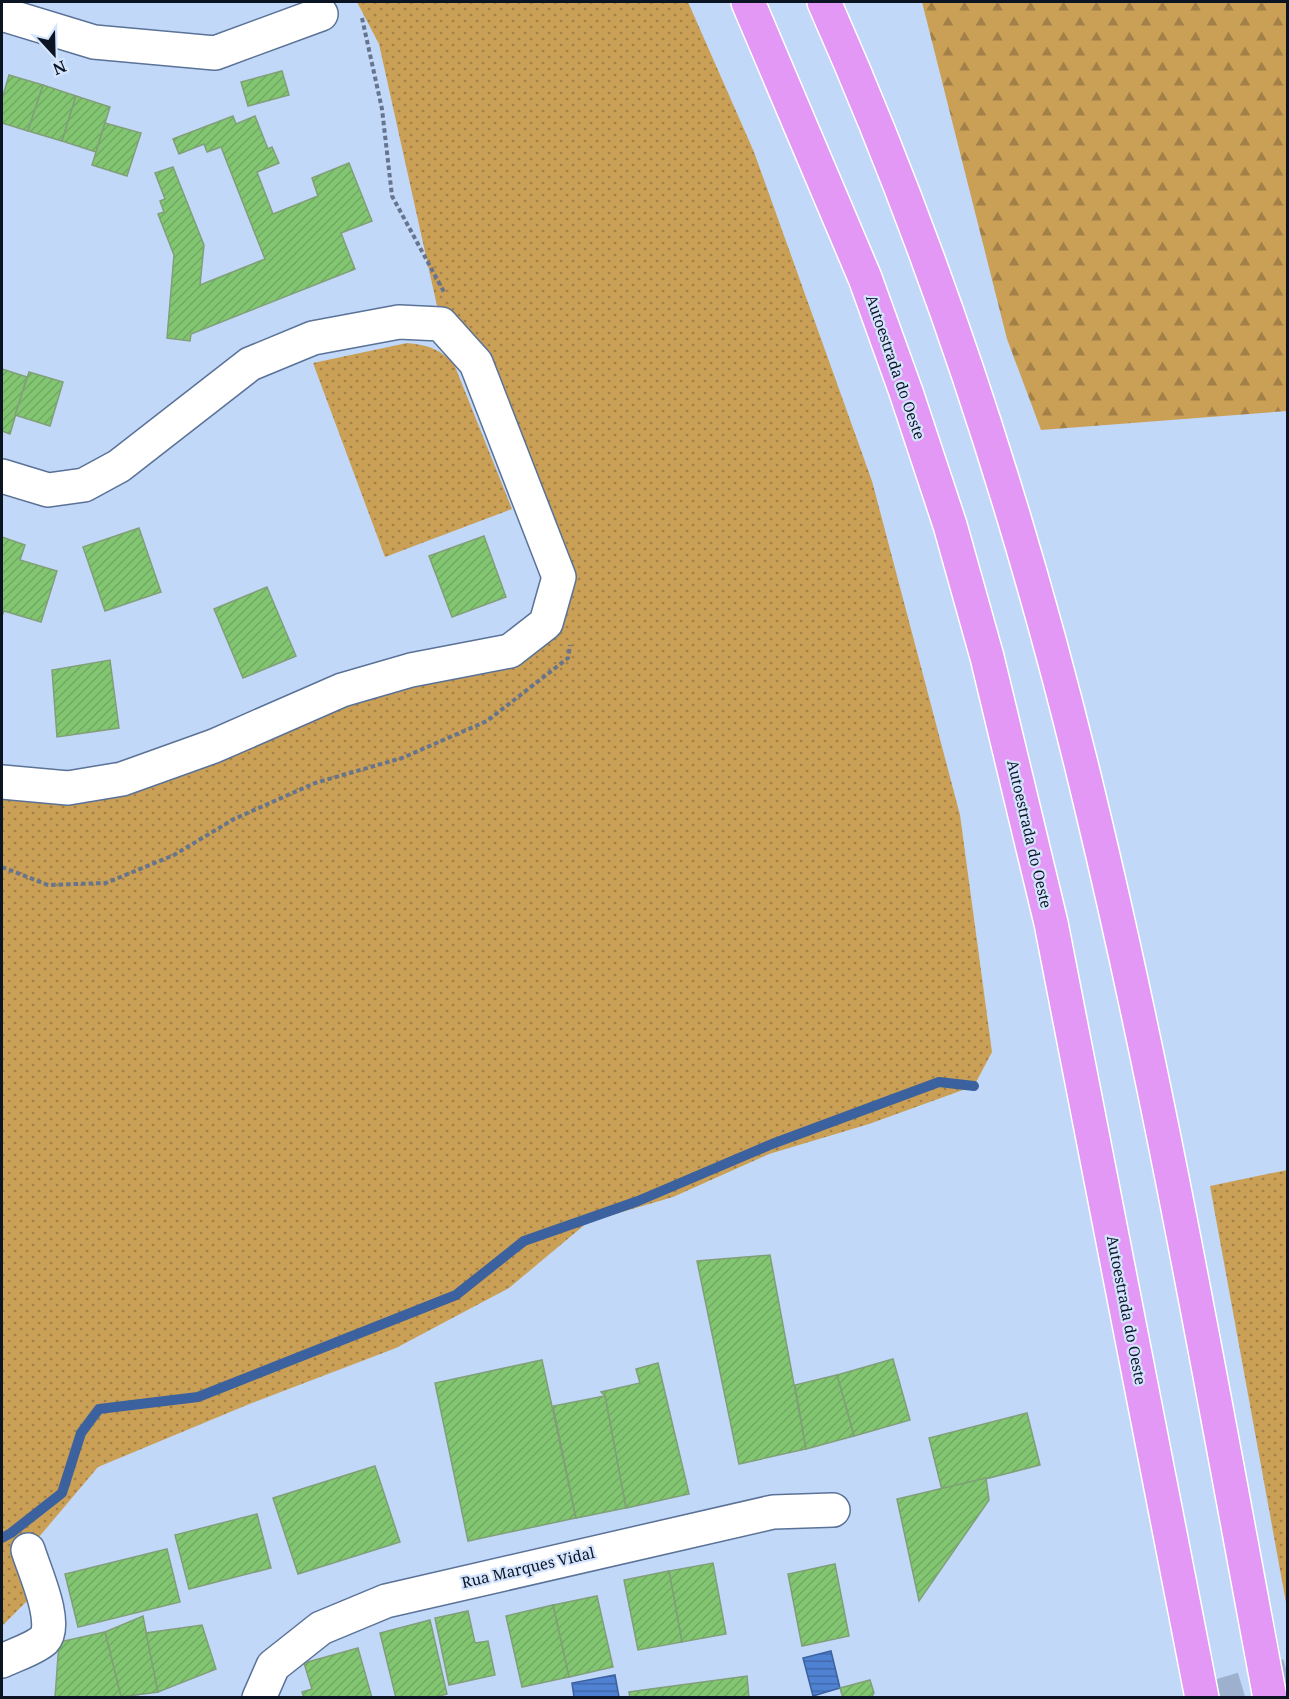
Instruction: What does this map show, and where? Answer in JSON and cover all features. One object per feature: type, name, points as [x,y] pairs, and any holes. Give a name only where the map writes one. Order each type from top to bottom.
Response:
[{"type":"highway","name":"Autoestrada do Oeste","points":[[748,2],[869,289],[950,525],[987,657],[1051,923],[1202,1698]]},
{"type":"highway","points":[[824,2],[884,146],[963,363],[1019,538],[1056,666],[1091,802],[1150,1068],[1270,1698]]},
{"type":"highway","points":[[1180,1583],[1180,1698]]},
{"type":"street","points":[[2,14],[94,42],[215,53],[321,14]]},
{"type":"street","points":[[2,476],[48,489],[84,485],[119,466],[250,364],[313,338],[399,322],[441,324],[476,363],[559,577],[546,622],[510,651],[411,670],[342,690],[214,746],[122,779],[68,788],[2,782]]},
{"type":"street","name":"Rua Marques Vidal","points":[[259,1698],[273,1666],[321,1628],[386,1602],[773,1512],[833,1510]]},
{"type":"street","points":[[2,1661],[43,1641],[50,1630],[49,1615],[28,1550]]},
{"type":"path","points":[[362,18],[382,110],[392,196],[440,287],[448,295]]},
{"type":"path","points":[[2,867],[48,885],[106,883],[174,855],[234,819],[315,783],[402,758],[487,721],[568,658],[571,639]]},
{"type":"green space","points":[[357,2],[688,2],[754,152],[872,481],[960,815],[992,1052],[974,1086],[869,1124],[769,1154],[673,1197],[588,1222],[509,1288],[396,1348],[247,1405],[98,1467],[28,1550],[34,1594],[2,1626],[2,782],[68,788],[510,651],[559,577],[441,324],[379,44]]},
{"type":"green space","points":[[922,2],[1287,2],[1287,411],[1041,430],[1007,339]]},
{"type":"green space","points":[[407,343],[433,349],[454,364],[512,509],[385,557],[313,363]]},
{"type":"green space","points":[[1288,1170],[1287,1608],[1210,1186]]},
{"type":"water","points":[[831,1651],[840,1688],[813,1696],[803,1658]]},
{"type":"water","points":[[615,1675],[619,1697],[574,1697],[572,1683]]},
{"type":"building","points":[[282,71],[289,95],[248,106],[241,82]]},
{"type":"building","points":[[9,75],[43,85],[28,131],[2,123],[2,99]]},
{"type":"building","points":[[43,85],[76,96],[62,141],[28,131]]},
{"type":"building","points":[[76,96],[110,107],[96,152],[62,141]]},
{"type":"building","points":[[233,116],[236,124],[255,116],[268,149],[272,147],[279,163],[257,172],[273,214],[318,196],[312,178],[349,163],[372,221],[341,233],[355,269],[191,334],[190,341],[167,338],[174,255],[158,214],[164,212],[160,201],[165,199],[155,173],[173,167],[204,245],[200,285],[265,259],[221,147],[207,152],[204,144],[179,154],[173,139]]},
{"type":"building","points":[[105,123],[141,133],[127,176],[92,165]]},
{"type":"building","points":[[2,369],[27,377],[10,434],[2,431]]},
{"type":"building","points":[[29,372],[63,382],[50,426],[15,415]]},
{"type":"building","points":[[139,528],[161,592],[105,611],[83,547]]},
{"type":"building","points":[[484,536],[506,597],[452,617],[429,556]]},
{"type":"building","points":[[2,537],[25,545],[20,560],[57,571],[41,622],[4,611],[2,616]]},
{"type":"building","points":[[267,587],[296,656],[243,678],[214,609]]},
{"type":"building","points":[[110,660],[119,728],[57,737],[52,670]]},
{"type":"building","points":[[770,1255],[806,1449],[739,1464],[697,1261]]},
{"type":"building","points":[[893,1359],[910,1420],[854,1436],[837,1375]]},
{"type":"building","points":[[542,1360],[576,1518],[468,1541],[435,1383]]},
{"type":"building","points":[[658,1363],[689,1494],[626,1508],[605,1396],[601,1392],[640,1383],[636,1369]]},
{"type":"building","points":[[837,1375],[854,1436],[806,1449],[795,1385]]},
{"type":"building","points":[[605,1396],[626,1508],[576,1518],[553,1406]]},
{"type":"building","points":[[1027,1413],[1040,1465],[942,1490],[929,1438]]},
{"type":"building","points":[[375,1466],[400,1542],[298,1574],[273,1498]]},
{"type":"building","points":[[986,1478],[989,1500],[919,1601],[897,1499]]},
{"type":"building","points":[[257,1514],[271,1568],[189,1589],[175,1535]]},
{"type":"building","points":[[167,1549],[180,1602],[78,1627],[65,1574]]},
{"type":"building","points":[[713,1563],[726,1634],[682,1642],[669,1571]]},
{"type":"building","points":[[835,1564],[849,1636],[802,1646],[788,1574]]},
{"type":"building","points":[[669,1571],[682,1642],[638,1650],[624,1580]]},
{"type":"building","points":[[597,1596],[613,1667],[569,1677],[553,1605]]},
{"type":"building","points":[[553,1605],[569,1677],[522,1687],[506,1616]]},
{"type":"building","points":[[468,1611],[475,1643],[488,1641],[495,1675],[449,1685],[435,1618]]},
{"type":"building","points":[[143,1616],[158,1692],[121,1697],[105,1632]]},
{"type":"building","points":[[430,1620],[447,1694],[432,1698],[396,1698],[380,1633]]},
{"type":"building","points":[[202,1625],[216,1669],[158,1692],[146,1633]]},
{"type":"building","points":[[105,1632],[121,1697],[55,1698],[59,1642]]},
{"type":"building","points":[[358,1648],[372,1698],[304,1698],[302,1692],[312,1689],[304,1663]]},
{"type":"building","points":[[747,1676],[749,1698],[630,1698],[629,1692]]},
{"type":"building","points":[[870,1680],[874,1693],[871,1698],[843,1698],[840,1688]]},
{"type":"waterway","points":[[2,1538],[62,1493],[81,1433],[99,1409],[198,1397],[456,1295],[524,1241],[638,1201],[772,1144],[939,1082],[974,1086]]},
{"type":"tunnel","points":[[1211,1698],[1288,1675]]}]
